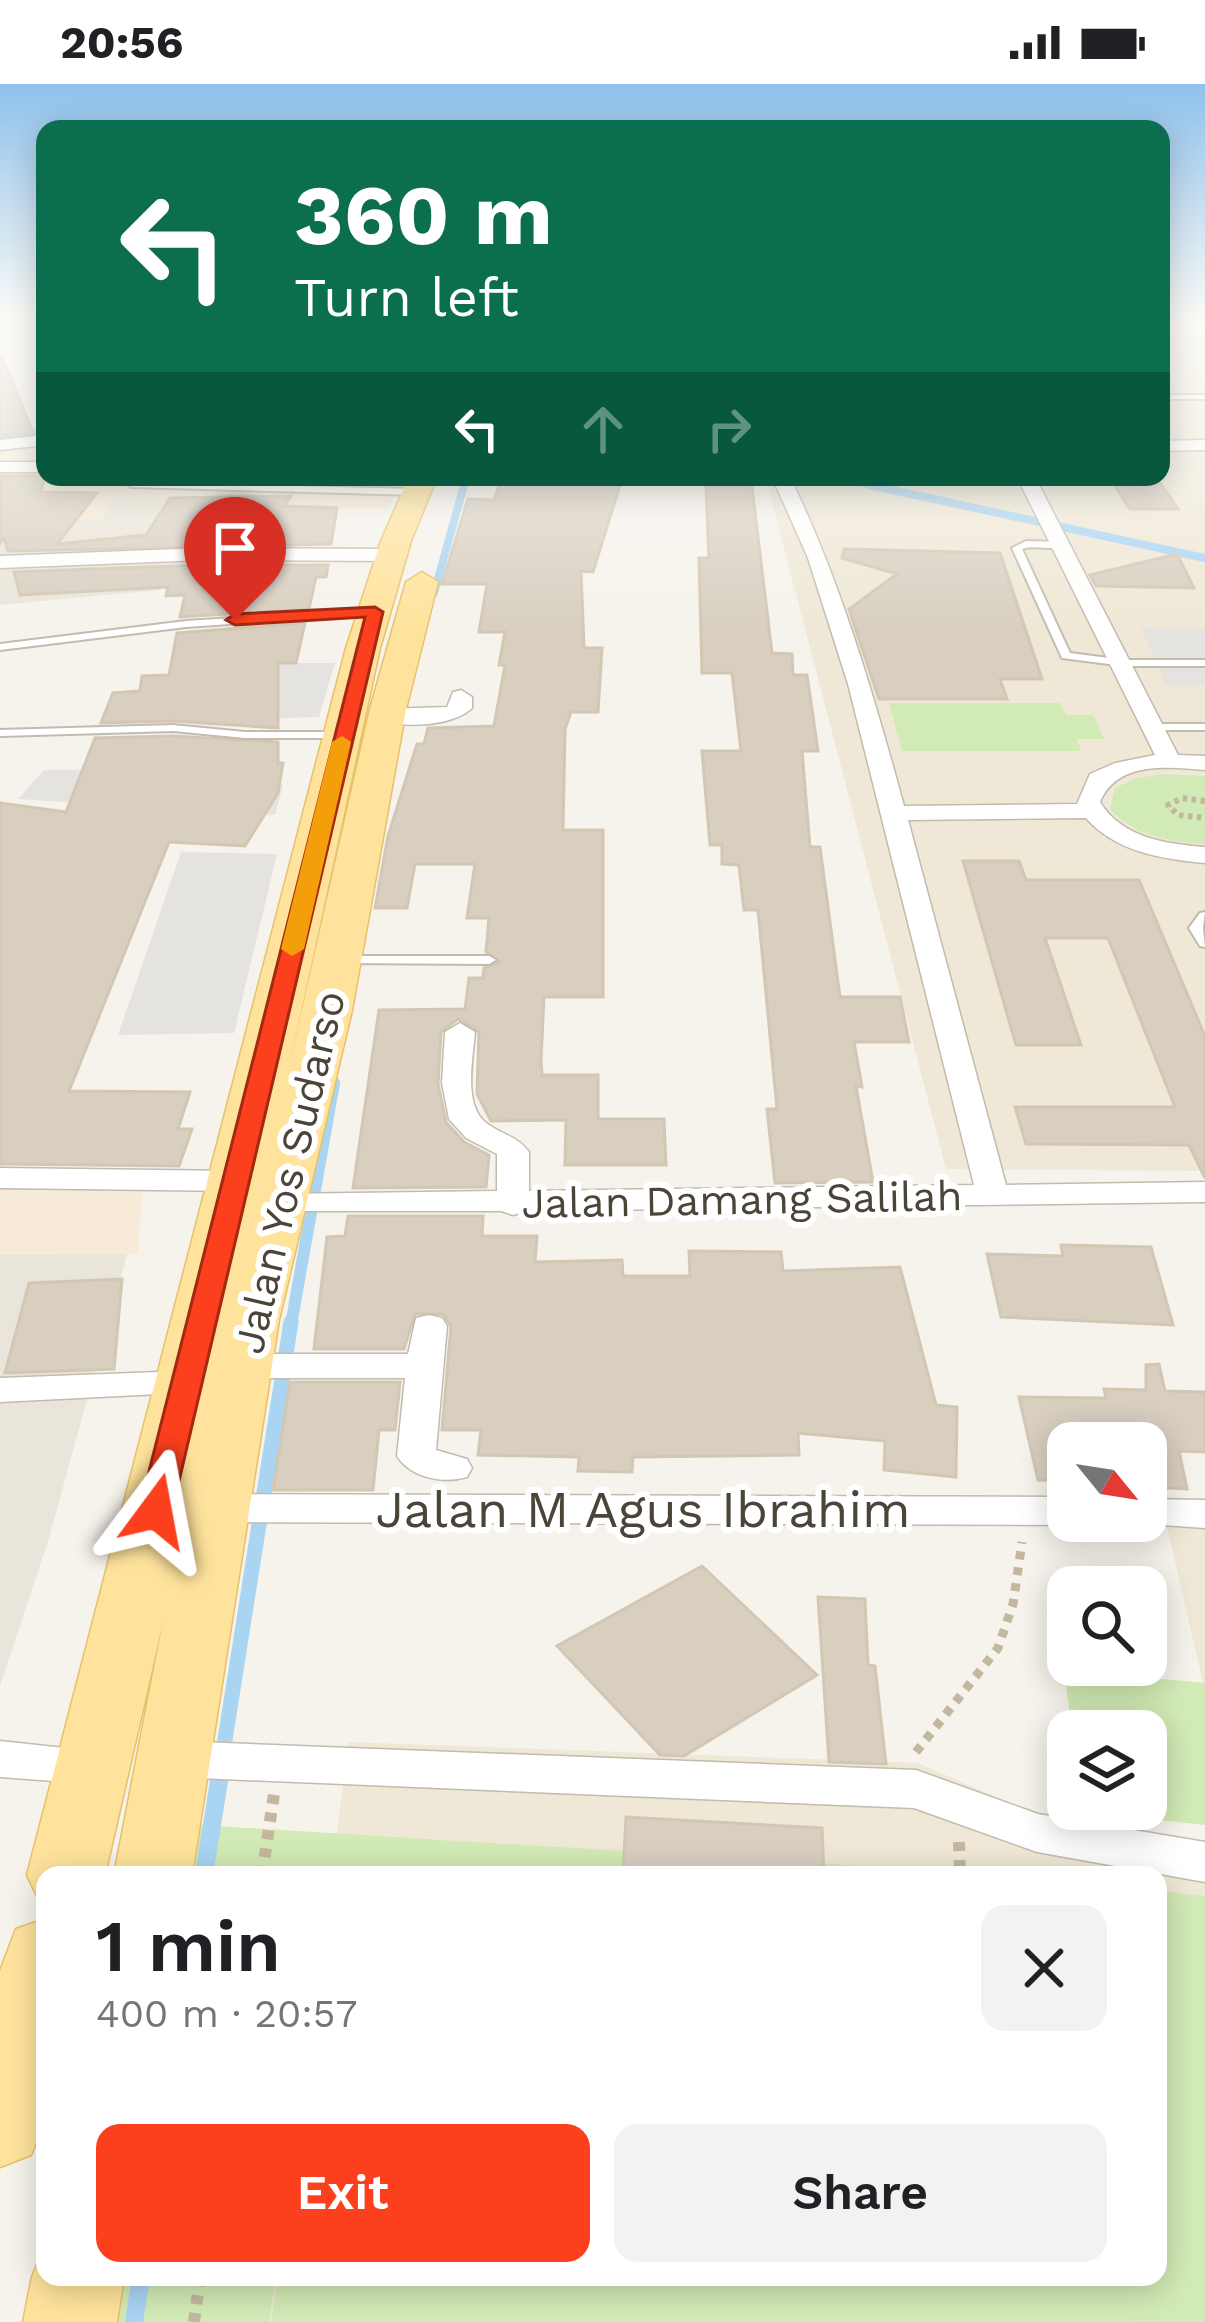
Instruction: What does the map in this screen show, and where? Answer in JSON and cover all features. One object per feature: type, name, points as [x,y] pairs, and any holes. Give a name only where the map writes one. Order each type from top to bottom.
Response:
[{"type":"main road","name":"Jalan Yos Sudarso","points":[[155,1866],[242,1366],[339,960],[371,697],[375,612],[420,513]]},
{"type":"main road","name":"Jalan Yos Sudarso","points":[[68,1866],[186,1383],[284,1198],[371,697],[420,513]]},
{"type":"main road","points":[[0,2126],[36,1988]]},
{"type":"main road","points":[[70,2322],[76,2286]]},
{"type":"street","points":[[1,444],[36,441]]},
{"type":"street","points":[[1170,446],[1205,446]]},
{"type":"street","points":[[0,467],[36,467]]},
{"type":"street","points":[[785,486],[841,618],[992,1193]]},
{"type":"street","points":[[1030,486],[1170,761]]},
{"type":"street","points":[[0,562],[204,554],[420,513]]},
{"type":"street","points":[[371,697],[452,714],[461,708],[461,697]]},
{"type":"street","points":[[1205,763],[1137,764],[1098,779],[1088,794],[1091,811],[1109,827],[1138,842],[1205,855]]},
{"type":"street","points":[[893,813],[1091,811]]},
{"type":"street","points":[[460,1032],[458,1096],[465,1119],[473,1130],[502,1142],[513,1153],[513,1204]]},
{"type":"street","name":"Jalan Damang Salilah","points":[[0,1178],[284,1198],[513,1204],[1205,1192]]},
{"type":"street","points":[[430,1325],[416,1456],[432,1465],[453,1468]]},
{"type":"street","points":[[242,1366],[425,1366]]},
{"type":"street","points":[[0,1390],[186,1383]]},
{"type":"street","name":"Jalan M Agus Ibrahim","points":[[217,1508],[1047,1511]]},
{"type":"street","points":[[1167,1513],[1205,1514]]},
{"type":"street","points":[[0,1759],[94,1766]]},
{"type":"street","points":[[174,1759],[899,1789],[953,1800],[1037,1833],[1205,1862]]},
{"type":"lane","points":[[187,486],[325,490],[420,513]]},
{"type":"lane","points":[[325,490],[327,486]]},
{"type":"lane","points":[[1051,527],[1017,548],[1063,653],[1081,661],[1205,663]]},
{"type":"lane","points":[[0,647],[144,628],[375,612]]},
{"type":"lane","points":[[0,733],[173,728],[245,735],[371,697]]},
{"type":"lane","points":[[1155,727],[1205,727]]},
{"type":"lane","points":[[1205,916],[1196,928],[1205,943]]},
{"type":"lane","points":[[339,960],[489,960]]},
{"type":"path","points":[[1205,801],[1182,798],[1168,805],[1178,815],[1205,818]]},
{"type":"path","points":[[899,1789],[926,1732],[989,1661],[1010,1624],[1025,1511]]},
{"type":"path","points":[[263,1866],[279,1763]]},
{"type":"path","points":[[194,2322],[199,2286]]},
{"type":"shaded area","points":[[1170,421],[1205,421],[1205,1171],[946,1169],[768,487],[1170,486]]},
{"type":"shaded area","points":[[36,444],[36,486],[398,486],[388,509],[112,502],[101,520],[0,518],[0,448]]},
{"type":"shaded area","points":[[112,502],[238,505],[160,590],[0,605],[0,518]]},
{"type":"shaded area","points":[[1141,628],[1205,629],[1205,685],[1166,685]]},
{"type":"shaded area","points":[[254,663],[335,663],[319,717],[250,719]]},
{"type":"shaded area","points":[[220,768],[218,786],[283,785],[275,815],[18,799],[44,770]]},
{"type":"shaded area","points":[[181,852],[277,854],[234,1033],[118,1035]]},
{"type":"shaded area","points":[[143,1186],[138,1254],[0,1255],[0,1187]]},
{"type":"shaded area","points":[[0,1205],[140,1207],[49,1538],[0,1686]]},
{"type":"shaded area","points":[[1167,1527],[1205,1528],[1203,1683]]},
{"type":"shaded area","points":[[349,1742],[918,1763],[1047,1819],[1047,1830],[1205,1842],[1205,2322],[269,2322],[274,2286],[1167,2286],[1167,1866],[332,1866]]},
{"type":"green space","points":[[889,703],[1060,703],[1066,715],[1093,715],[1104,739],[1077,739],[1081,751],[902,751]]},
{"type":"green space","points":[[1161,774],[1205,776],[1205,844],[1154,836],[1130,826],[1110,809],[1115,788]]},
{"type":"green space","points":[[1167,1679],[1205,1683],[1205,1825],[1167,1821],[1167,1710],[1069,1710],[1066,1686],[1167,1686]]},
{"type":"green space","points":[[184,1824],[863,1866],[176,1866]]},
{"type":"green space","points":[[1167,1892],[1205,1896],[1205,2322],[271,2322],[277,2286],[1167,2286]]},
{"type":"green space","points":[[96,2286],[275,2286],[269,2322],[89,2322]]},
{"type":"building","points":[[0,421],[29,421],[33,432],[0,435]]},
{"type":"building","points":[[0,476],[36,476],[41,492],[97,493],[57,544],[146,535],[170,498],[291,496],[284,506],[337,508],[331,544],[8,551],[4,538],[0,543]]},
{"type":"building","points":[[499,486],[620,486],[593,572],[581,571],[584,648],[602,648],[598,712],[571,712],[565,729],[563,830],[603,830],[603,997],[544,997],[542,1075],[598,1075],[598,1119],[664,1119],[666,1165],[565,1165],[566,1120],[491,1121],[477,1094],[479,1032],[458,1019],[441,1032],[438,1084],[446,1122],[464,1142],[489,1155],[486,1187],[353,1188],[379,1010],[465,1009],[469,978],[483,978],[484,968],[500,962],[486,952],[489,918],[467,918],[475,864],[415,864],[407,908],[375,908],[388,836],[417,744],[424,744],[428,728],[494,726],[505,665],[499,665],[505,632],[479,632],[487,584],[442,584],[468,499],[494,500]]},
{"type":"building","points":[[1115,486],[1162,486],[1178,509],[1130,509]]},
{"type":"building","points":[[706,487],[752,487],[772,653],[792,654],[793,675],[807,675],[818,751],[802,751],[810,847],[820,847],[840,997],[900,997],[909,1042],[854,1042],[862,1087],[856,1086],[873,1182],[775,1183],[767,1109],[777,1109],[758,910],[744,910],[739,865],[722,864],[722,845],[710,845],[702,751],[741,751],[732,673],[702,673],[699,558],[709,558]]},
{"type":"building","points":[[844,549],[1000,553],[1042,679],[1000,679],[1007,699],[879,699],[849,609],[897,574],[842,558]]},
{"type":"building","points":[[1177,554],[1194,588],[1096,586],[1090,575]]},
{"type":"building","points":[[328,565],[326,577],[316,577],[309,609],[180,617],[185,595],[166,596],[168,587],[20,595],[14,572]]},
{"type":"building","points":[[305,623],[296,663],[278,663],[278,728],[173,721],[101,723],[113,693],[140,691],[142,676],[169,675],[177,633]]},
{"type":"building","points":[[173,736],[278,742],[278,763],[283,763],[278,793],[245,846],[169,842],[69,1091],[190,1092],[178,1129],[192,1129],[179,1166],[0,1164],[0,803],[66,812],[95,738]]},
{"type":"building","points":[[963,861],[1019,861],[1026,880],[1139,880],[1205,1036],[1205,1178],[1189,1145],[1026,1144],[1015,1107],[1175,1107],[1108,938],[1045,938],[1081,1045],[1016,1045]]},
{"type":"building","points":[[348,1216],[483,1216],[482,1236],[537,1236],[535,1262],[622,1260],[623,1276],[690,1276],[689,1251],[781,1252],[783,1271],[900,1267],[936,1405],[957,1407],[956,1477],[884,1470],[885,1441],[798,1433],[799,1455],[633,1457],[632,1472],[578,1471],[579,1457],[478,1455],[481,1430],[442,1430],[451,1326],[443,1314],[415,1314],[404,1349],[314,1349],[327,1237],[345,1236]]},
{"type":"building","points":[[1061,1245],[1151,1247],[1173,1325],[1001,1317],[987,1254],[1063,1256]]},
{"type":"building","points":[[122,1279],[114,1369],[5,1373],[29,1283]]},
{"type":"building","points":[[1159,1364],[1165,1391],[1205,1392],[1205,1452],[1179,1451],[1187,1489],[1167,1488],[1167,1422],[1047,1422],[1047,1480],[1038,1480],[1019,1397],[1106,1398],[1104,1389],[1146,1390],[1146,1365]]},
{"type":"building","points":[[290,1382],[400,1382],[395,1430],[379,1430],[373,1490],[273,1490]]},
{"type":"building","points":[[702,1566],[817,1675],[684,1756],[660,1755],[557,1646]]},
{"type":"building","points":[[818,1597],[865,1599],[868,1665],[875,1666],[886,1764],[829,1762]]},
{"type":"building","points":[[626,1817],[822,1828],[824,1866],[623,1866]]},
{"type":"waterway","points":[[0,437],[36,433]]},
{"type":"waterway","points":[[434,593],[464,486]]},
{"type":"waterway","points":[[876,486],[883,488]]},
{"type":"waterway","points":[[876,486],[1205,558]]},
{"type":"waterway","points":[[291,1325],[334,1083]]},
{"type":"waterway","points":[[221,1765],[291,1322]]},
{"type":"waterway","points":[[205,1866],[222,1762]]},
{"type":"waterway","points":[[134,2322],[140,2286]]},
{"type":"slow traffic","points":[[292,949],[342,742]]},
{"type":"route","points":[[156,1511],[375,612],[235,620]]}]
